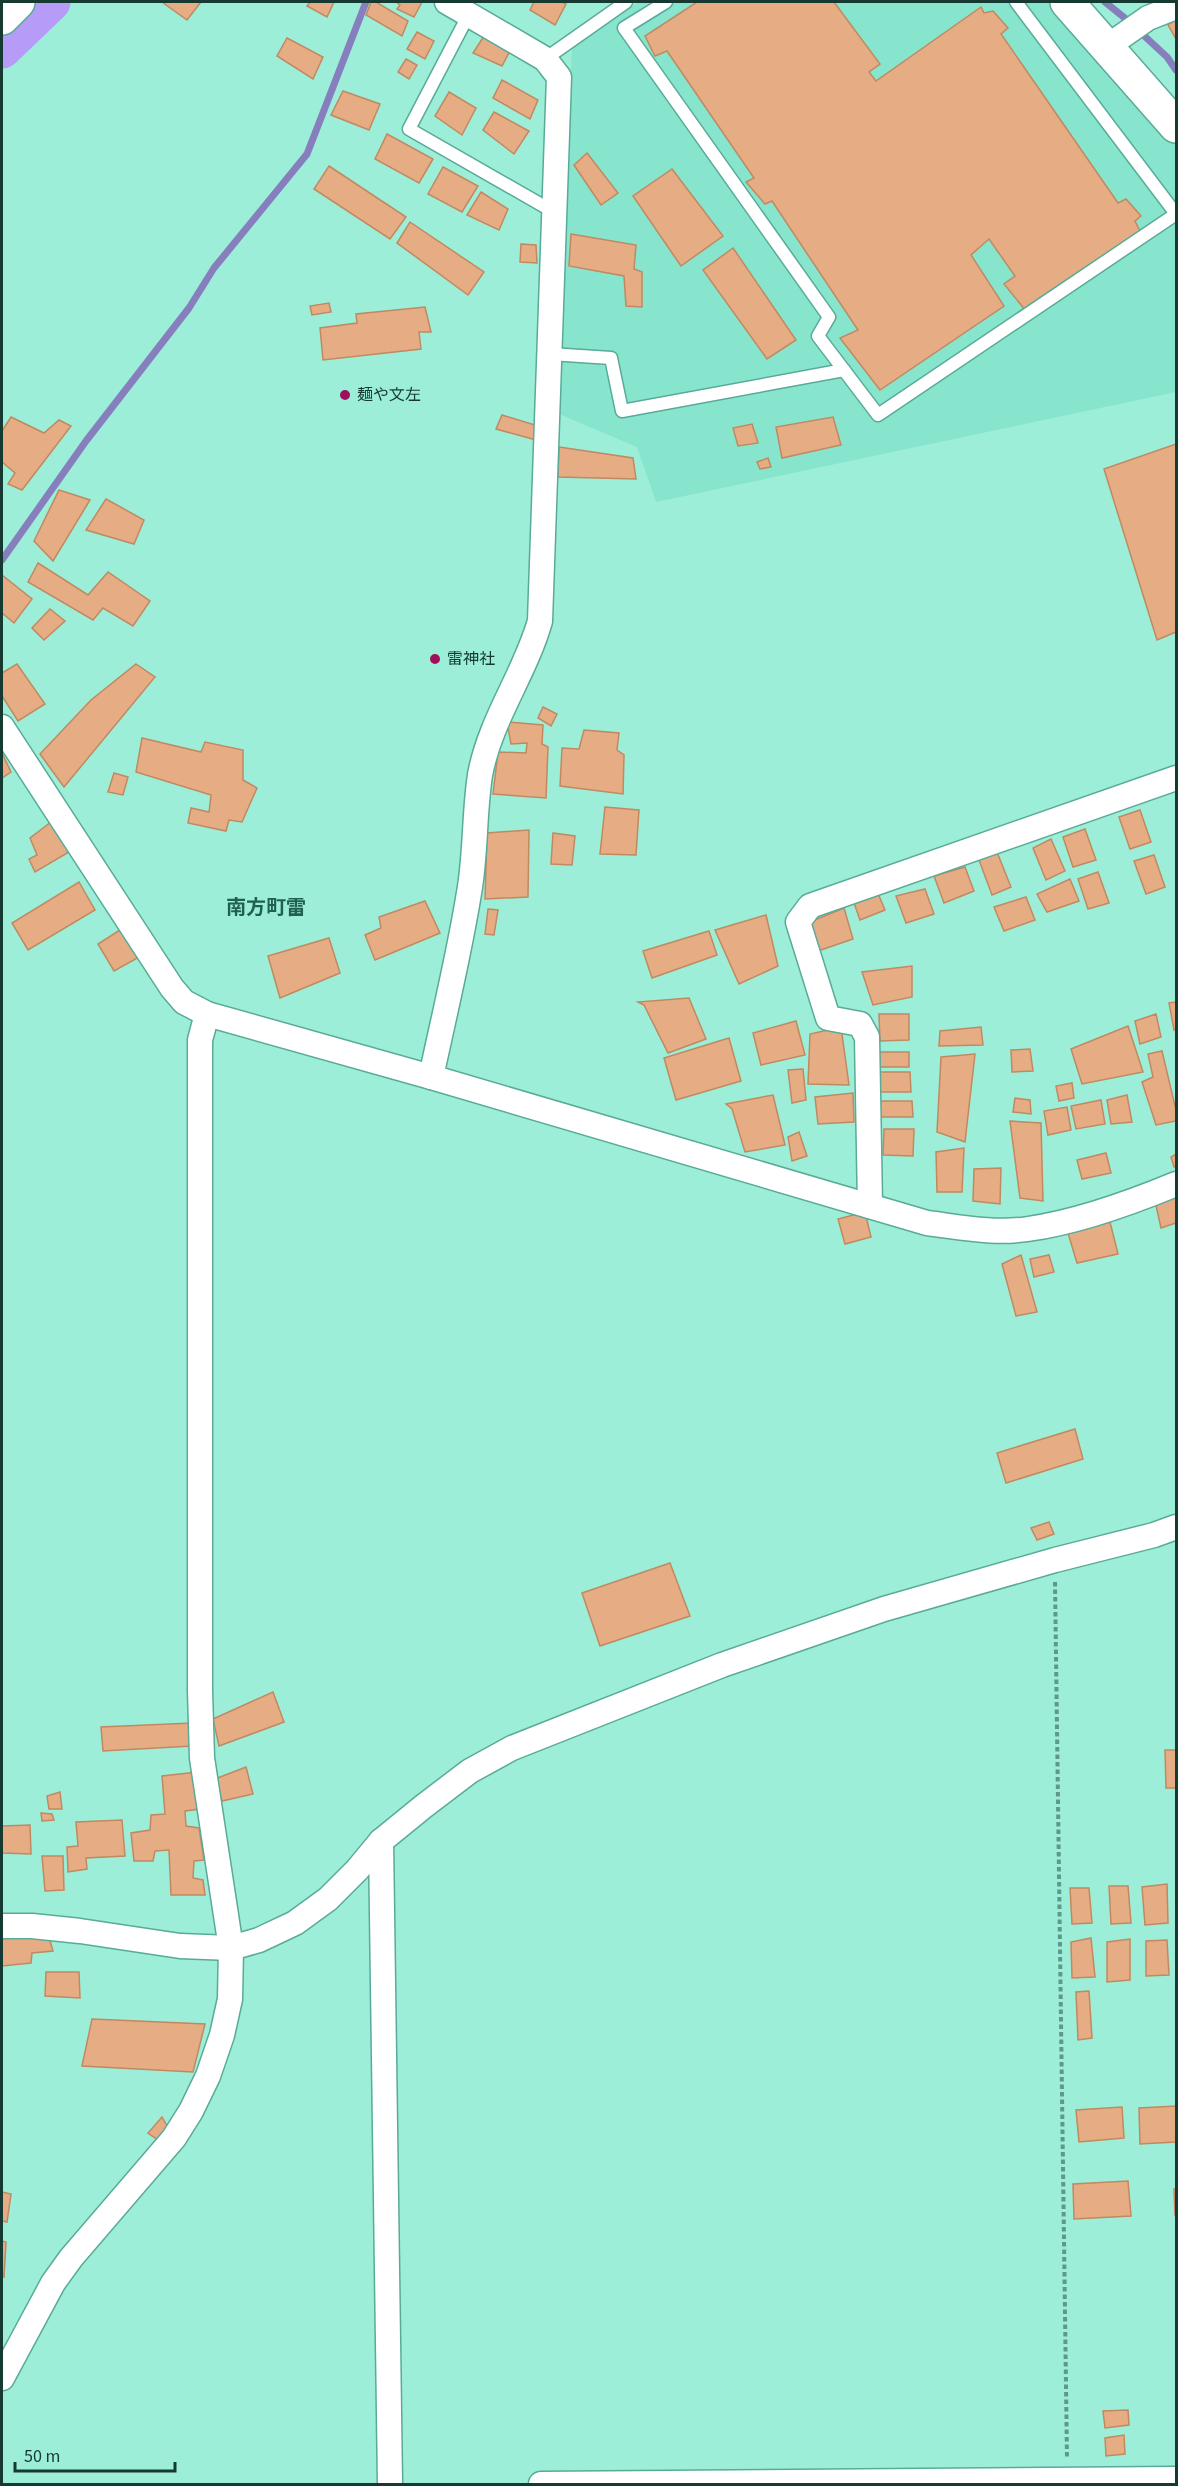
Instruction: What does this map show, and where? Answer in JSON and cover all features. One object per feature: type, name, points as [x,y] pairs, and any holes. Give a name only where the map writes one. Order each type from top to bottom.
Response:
[{"type":"street","points":[[2,18],[18,2]]},
{"type":"street","points":[[431,1077],[470,891],[481,774],[494,729],[533,644],[540,621],[559,77],[545,59],[447,2]]},
{"type":"street","points":[[1067,2],[1126,33],[1176,126]]},
{"type":"street","points":[[1126,33],[1148,18],[1176,8]]},
{"type":"street","points":[[2,727],[172,988],[184,1002],[207,1014],[431,1077],[927,1223],[980,1230],[1027,1230],[1119,1207],[1176,1184]]},
{"type":"street","points":[[870,1206],[867,1037],[860,1024],[828,1018],[798,922],[810,906],[1176,778]]},
{"type":"street","points":[[2,2378],[52,2283],[70,2258],[174,2138],[191,2111],[208,2076],[222,2035],[230,1999],[231,1948],[202,1758],[200,1691],[200,1040],[207,1014]]},
{"type":"street","points":[[2,1926],[32,1926],[180,1946],[231,1948],[259,1940],[295,1923],[327,1899],[357,1870],[381,1841],[470,1771],[512,1748],[722,1665],[884,1609],[1176,1527]]},
{"type":"street","points":[[381,1841],[390,2484]]},
{"type":"street","points":[[541,2484],[1176,2479]]},
{"type":"lane","points":[[545,59],[626,2]]},
{"type":"lane","points":[[666,2],[624,28],[829,317],[818,336],[878,415],[1176,214],[1016,2]]},
{"type":"lane","points":[[469,14],[409,129],[554,212]]},
{"type":"lane","points":[[550,354],[610,358],[622,411],[844,370]]},
{"type":"path","points":[[1055,1560],[1067,2480]]},
{"type":"shaded area","points":[[638,2],[1048,2],[1176,146],[1176,392],[656,502],[637,447],[559,414],[558,316],[572,47]]},
{"type":"building","points":[[162,2],[201,2],[187,20]]},
{"type":"building","points":[[310,2],[334,2],[327,17],[307,6]]},
{"type":"building","points":[[371,2],[376,2],[408,21],[402,36],[366,15]]},
{"type":"building","points":[[396,2],[422,2],[414,17],[397,9],[400,5]]},
{"type":"building","points":[[534,2],[566,4],[555,25],[530,10]]},
{"type":"building","points":[[697,2],[834,2],[880,64],[869,72],[876,81],[981,7],[984,13],[993,11],[1008,28],[1001,34],[1118,203],[1126,199],[1141,216],[1135,221],[1140,231],[1026,311],[1004,284],[1015,276],[989,239],[971,255],[1004,306],[880,390],[840,338],[858,330],[772,201],[765,204],[746,182],[754,178],[667,51],[655,56],[645,36]]},
{"type":"building","points":[[1176,19],[1176,39],[1168,25]]},
{"type":"building","points":[[417,32],[434,41],[425,59],[407,49]]},
{"type":"building","points":[[486,33],[512,47],[502,66],[473,53]]},
{"type":"building","points":[[287,38],[323,57],[313,79],[277,56]]},
{"type":"building","points":[[406,59],[417,65],[409,79],[398,72]]},
{"type":"building","points":[[502,80],[538,100],[530,119],[493,98]]},
{"type":"building","points":[[343,91],[380,104],[369,130],[331,115]]},
{"type":"building","points":[[449,92],[476,108],[462,135],[435,116]]},
{"type":"building","points":[[494,112],[529,131],[514,154],[483,130]]},
{"type":"building","points":[[387,134],[433,159],[419,183],[375,159]]},
{"type":"building","points":[[587,153],[618,193],[601,205],[574,165]]},
{"type":"building","points":[[329,166],[406,217],[390,239],[314,189]]},
{"type":"building","points":[[443,167],[478,186],[462,212],[428,194]]},
{"type":"building","points":[[672,169],[723,236],[681,266],[633,196]]},
{"type":"building","points":[[481,192],[508,209],[499,230],[467,215]]},
{"type":"building","points":[[410,222],[484,272],[468,295],[397,243]]},
{"type":"building","points":[[571,234],[636,245],[634,269],[642,272],[642,307],[626,306],[624,276],[569,266]]},
{"type":"building","points":[[521,244],[536,245],[537,263],[520,262]]},
{"type":"building","points":[[733,248],[796,340],[767,359],[703,270]]},
{"type":"building","points":[[329,303],[331,312],[312,315],[310,306]]},
{"type":"building","points":[[425,307],[431,332],[419,332],[421,349],[323,360],[320,328],[357,323],[356,314]]},
{"type":"building","points":[[502,415],[538,426],[536,440],[496,429]]},
{"type":"building","points":[[11,417],[44,433],[59,420],[71,426],[22,490],[8,484],[15,473],[2,462],[2,431]]},
{"type":"building","points":[[833,417],[841,445],[782,458],[776,427]]},
{"type":"building","points":[[752,424],[758,443],[738,446],[733,428]]},
{"type":"building","points":[[1176,444],[1176,632],[1157,640],[1104,469]]},
{"type":"building","points":[[559,447],[633,458],[636,479],[558,477]]},
{"type":"building","points":[[768,458],[771,467],[760,469],[757,462]]},
{"type":"building","points":[[59,490],[90,500],[53,561],[34,541]]},
{"type":"building","points":[[106,499],[144,520],[134,544],[86,530]]},
{"type":"building","points":[[38,563],[88,595],[108,572],[150,601],[133,626],[103,608],[93,620],[28,582]]},
{"type":"building","points":[[2,575],[32,599],[14,623],[2,613]]},
{"type":"building","points":[[50,609],[65,621],[44,640],[32,628]]},
{"type":"building","points":[[17,664],[45,704],[18,721],[2,696],[2,673]]},
{"type":"building","points":[[136,664],[155,677],[64,787],[40,754],[91,700]]},
{"type":"building","points":[[543,707],[557,714],[551,726],[538,718]]},
{"type":"building","points":[[507,722],[543,725],[542,744],[548,747],[546,798],[493,794],[498,752],[526,753],[527,743],[511,744]]},
{"type":"building","points":[[584,730],[619,733],[617,750],[624,755],[623,794],[560,786],[562,748],[579,749]]},
{"type":"building","points":[[142,738],[201,752],[205,742],[243,750],[243,780],[257,788],[242,822],[229,820],[226,831],[188,823],[191,808],[209,812],[211,795],[136,772]]},
{"type":"building","points":[[2,753],[11,772],[2,778]]},
{"type":"building","points":[[114,773],[128,777],[123,795],[108,792]]},
{"type":"building","points":[[605,807],[639,810],[636,855],[600,854]]},
{"type":"building","points":[[1140,810],[1151,842],[1130,849],[1119,817]]},
{"type":"building","points":[[51,822],[69,852],[35,872],[29,859],[37,855],[30,838]]},
{"type":"building","points":[[1085,829],[1096,860],[1073,867],[1063,837]]},
{"type":"building","points":[[529,830],[528,897],[485,899],[487,833]]},
{"type":"building","points":[[553,833],[575,836],[572,865],[551,864]]},
{"type":"building","points":[[1051,839],[1065,871],[1046,880],[1033,848]]},
{"type":"building","points":[[997,852],[1011,887],[992,895],[979,860]]},
{"type":"building","points":[[1154,855],[1165,887],[1146,894],[1134,861]]},
{"type":"building","points":[[965,867],[974,891],[944,903],[934,876]]},
{"type":"building","points":[[1098,872],[1109,903],[1088,909],[1078,879]]},
{"type":"building","points":[[1070,879],[1079,901],[1047,912],[1037,894]]},
{"type":"building","points":[[79,882],[95,910],[28,950],[12,923]]},
{"type":"building","points":[[925,889],[934,914],[906,923],[896,896]]},
{"type":"building","points":[[877,891],[885,910],[860,920],[853,900]]},
{"type":"building","points":[[1026,897],[1035,920],[1004,931],[994,907]]},
{"type":"building","points":[[425,901],[440,933],[375,960],[365,935],[381,928],[379,917]]},
{"type":"building","points":[[844,908],[853,939],[818,951],[810,922]]},
{"type":"building","points":[[488,909],[498,910],[494,935],[485,934]]},
{"type":"building","points":[[766,915],[778,966],[739,984],[715,930]]},
{"type":"building","points":[[123,928],[141,956],[114,971],[98,944]]},
{"type":"building","points":[[709,931],[717,955],[652,978],[643,951]]},
{"type":"building","points":[[329,938],[340,973],[280,998],[268,956]]},
{"type":"building","points":[[912,966],[912,997],[873,1005],[862,972]]},
{"type":"building","points":[[689,998],[706,1039],[668,1053],[644,1005],[638,1002]]},
{"type":"building","points":[[1176,1002],[1176,1030],[1174,1030],[1169,1003]]},
{"type":"building","points":[[879,1014],[909,1014],[909,1040],[880,1041]]},
{"type":"building","points":[[1156,1014],[1161,1037],[1140,1044],[1135,1021]]},
{"type":"building","points":[[796,1021],[805,1055],[761,1065],[753,1033]]},
{"type":"building","points":[[1128,1026],[1143,1072],[1082,1084],[1071,1049]]},
{"type":"building","points":[[841,1027],[849,1085],[808,1084],[810,1034]]},
{"type":"building","points":[[981,1027],[983,1045],[939,1046],[940,1031]]},
{"type":"building","points":[[729,1038],[741,1081],[676,1100],[664,1058]]},
{"type":"building","points":[[1030,1049],[1033,1071],[1012,1072],[1011,1050]]},
{"type":"building","points":[[1162,1051],[1176,1110],[1176,1121],[1156,1125],[1142,1082],[1153,1077],[1148,1054]]},
{"type":"building","points":[[879,1052],[909,1052],[909,1067],[879,1067]]},
{"type":"building","points":[[975,1054],[965,1142],[937,1132],[941,1057]]},
{"type":"building","points":[[803,1069],[806,1100],[792,1103],[788,1070]]},
{"type":"building","points":[[878,1072],[910,1072],[911,1092],[879,1092]]},
{"type":"building","points":[[1072,1083],[1074,1098],[1059,1101],[1056,1086]]},
{"type":"building","points":[[853,1093],[854,1122],[818,1124],[815,1097]]},
{"type":"building","points":[[773,1095],[785,1145],[745,1152],[732,1109],[726,1104]]},
{"type":"building","points":[[1127,1095],[1132,1122],[1111,1124],[1107,1100]]},
{"type":"building","points":[[1015,1098],[1030,1100],[1031,1114],[1013,1112]]},
{"type":"building","points":[[1101,1100],[1105,1124],[1076,1129],[1071,1106]]},
{"type":"building","points":[[880,1101],[912,1101],[913,1117],[880,1117]]},
{"type":"building","points":[[1067,1107],[1071,1130],[1048,1135],[1044,1111]]},
{"type":"building","points":[[1010,1121],[1041,1123],[1043,1201],[1020,1198]]},
{"type":"building","points":[[884,1129],[914,1129],[913,1156],[883,1155]]},
{"type":"building","points":[[799,1132],[807,1156],[792,1161],[788,1137]]},
{"type":"building","points":[[964,1148],[962,1192],[937,1192],[936,1152]]},
{"type":"building","points":[[1106,1153],[1111,1173],[1082,1179],[1077,1160]]},
{"type":"building","points":[[1176,1154],[1176,1166],[1174,1167],[1171,1157]]},
{"type":"building","points":[[1001,1168],[1000,1204],[973,1201],[974,1169]]},
{"type":"building","points":[[1176,1193],[1176,1223],[1161,1228],[1155,1201]]},
{"type":"building","points":[[865,1212],[871,1237],[845,1244],[838,1219]]},
{"type":"building","points":[[1110,1222],[1118,1254],[1077,1263],[1068,1233]]},
{"type":"building","points":[[1021,1255],[1037,1312],[1016,1316],[1002,1264]]},
{"type":"building","points":[[1049,1255],[1054,1272],[1034,1277],[1030,1259]]},
{"type":"building","points":[[1075,1429],[1083,1459],[1006,1483],[997,1453]]},
{"type":"building","points":[[1049,1522],[1054,1534],[1037,1540],[1031,1528]]},
{"type":"building","points":[[670,1563],[690,1616],[600,1646],[582,1593]]},
{"type":"building","points":[[273,1692],[284,1722],[219,1746],[213,1719]]},
{"type":"building","points":[[192,1723],[192,1746],[103,1751],[101,1727]]},
{"type":"building","points":[[1165,1750],[1176,1750],[1176,1788],[1166,1788]]},
{"type":"building","points":[[246,1767],[253,1794],[222,1801],[215,1779]]},
{"type":"building","points":[[197,1772],[200,1809],[185,1811],[186,1826],[199,1828],[204,1860],[194,1861],[193,1878],[203,1880],[205,1895],[171,1895],[169,1850],[155,1851],[153,1861],[134,1861],[131,1833],[150,1830],[151,1815],[165,1814],[162,1776]]},
{"type":"building","points":[[60,1792],[62,1809],[49,1809],[47,1796]]},
{"type":"building","points":[[41,1813],[52,1814],[54,1820],[42,1821]]},
{"type":"building","points":[[122,1820],[125,1856],[86,1858],[87,1869],[68,1872],[67,1847],[78,1846],[76,1822]]},
{"type":"building","points":[[30,1825],[31,1854],[2,1853],[2,1826]]},
{"type":"building","points":[[42,1856],[63,1856],[64,1890],[45,1891]]},
{"type":"building","points":[[1167,1884],[1168,1923],[1145,1925],[1142,1887]]},
{"type":"building","points":[[1109,1886],[1128,1886],[1131,1923],[1111,1924]]},
{"type":"building","points":[[1070,1888],[1089,1888],[1092,1923],[1072,1924]]},
{"type":"building","points":[[48,1934],[53,1951],[32,1953],[31,1963],[2,1966],[2,1937]]},
{"type":"building","points":[[1091,1938],[1095,1977],[1072,1978],[1071,1942]]},
{"type":"building","points":[[1130,1939],[1130,1980],[1107,1982],[1107,1942]]},
{"type":"building","points":[[1167,1940],[1169,1975],[1146,1976],[1146,1941]]},
{"type":"building","points":[[46,1972],[79,1972],[80,1998],[45,1996]]},
{"type":"building","points":[[1089,1991],[1092,2038],[1078,2040],[1076,1992]]},
{"type":"building","points":[[92,2019],[205,2024],[193,2072],[82,2066]]},
{"type":"building","points":[[1176,2106],[1176,2142],[1140,2144],[1139,2108]]},
{"type":"building","points":[[1122,2107],[1124,2138],[1079,2142],[1076,2110]]},
{"type":"building","points":[[162,2117],[170,2131],[161,2142],[148,2133]]},
{"type":"building","points":[[1128,2181],[1131,2216],[1074,2219],[1073,2184]]},
{"type":"building","points":[[1174,2189],[1176,2189],[1176,2215],[1175,2215]]},
{"type":"building","points":[[2,2192],[11,2194],[7,2222],[2,2221]]},
{"type":"building","points":[[2,2241],[6,2242],[4,2277],[2,2276]]},
{"type":"building","points":[[1128,2410],[1129,2425],[1105,2428],[1103,2411]]},
{"type":"building","points":[[1124,2435],[1125,2454],[1106,2456],[1105,2438]]},
{"type":"waterway","points":[[2,49],[51,2]]},
{"type":"waterway","points":[[2,560],[86,441],[189,308],[214,268],[307,154],[366,2]]},
{"type":"waterway","points":[[1105,2],[1131,23]]},
{"type":"waterway","points":[[1139,31],[1167,57],[1176,70]]},
{"type":"place","name":"麺や文左","points":[[345,395]]},
{"type":"place","name":"雷神社","points":[[435,659]]},
{"type":"district","name":"南方町雷","points":[[266,908]]}]
